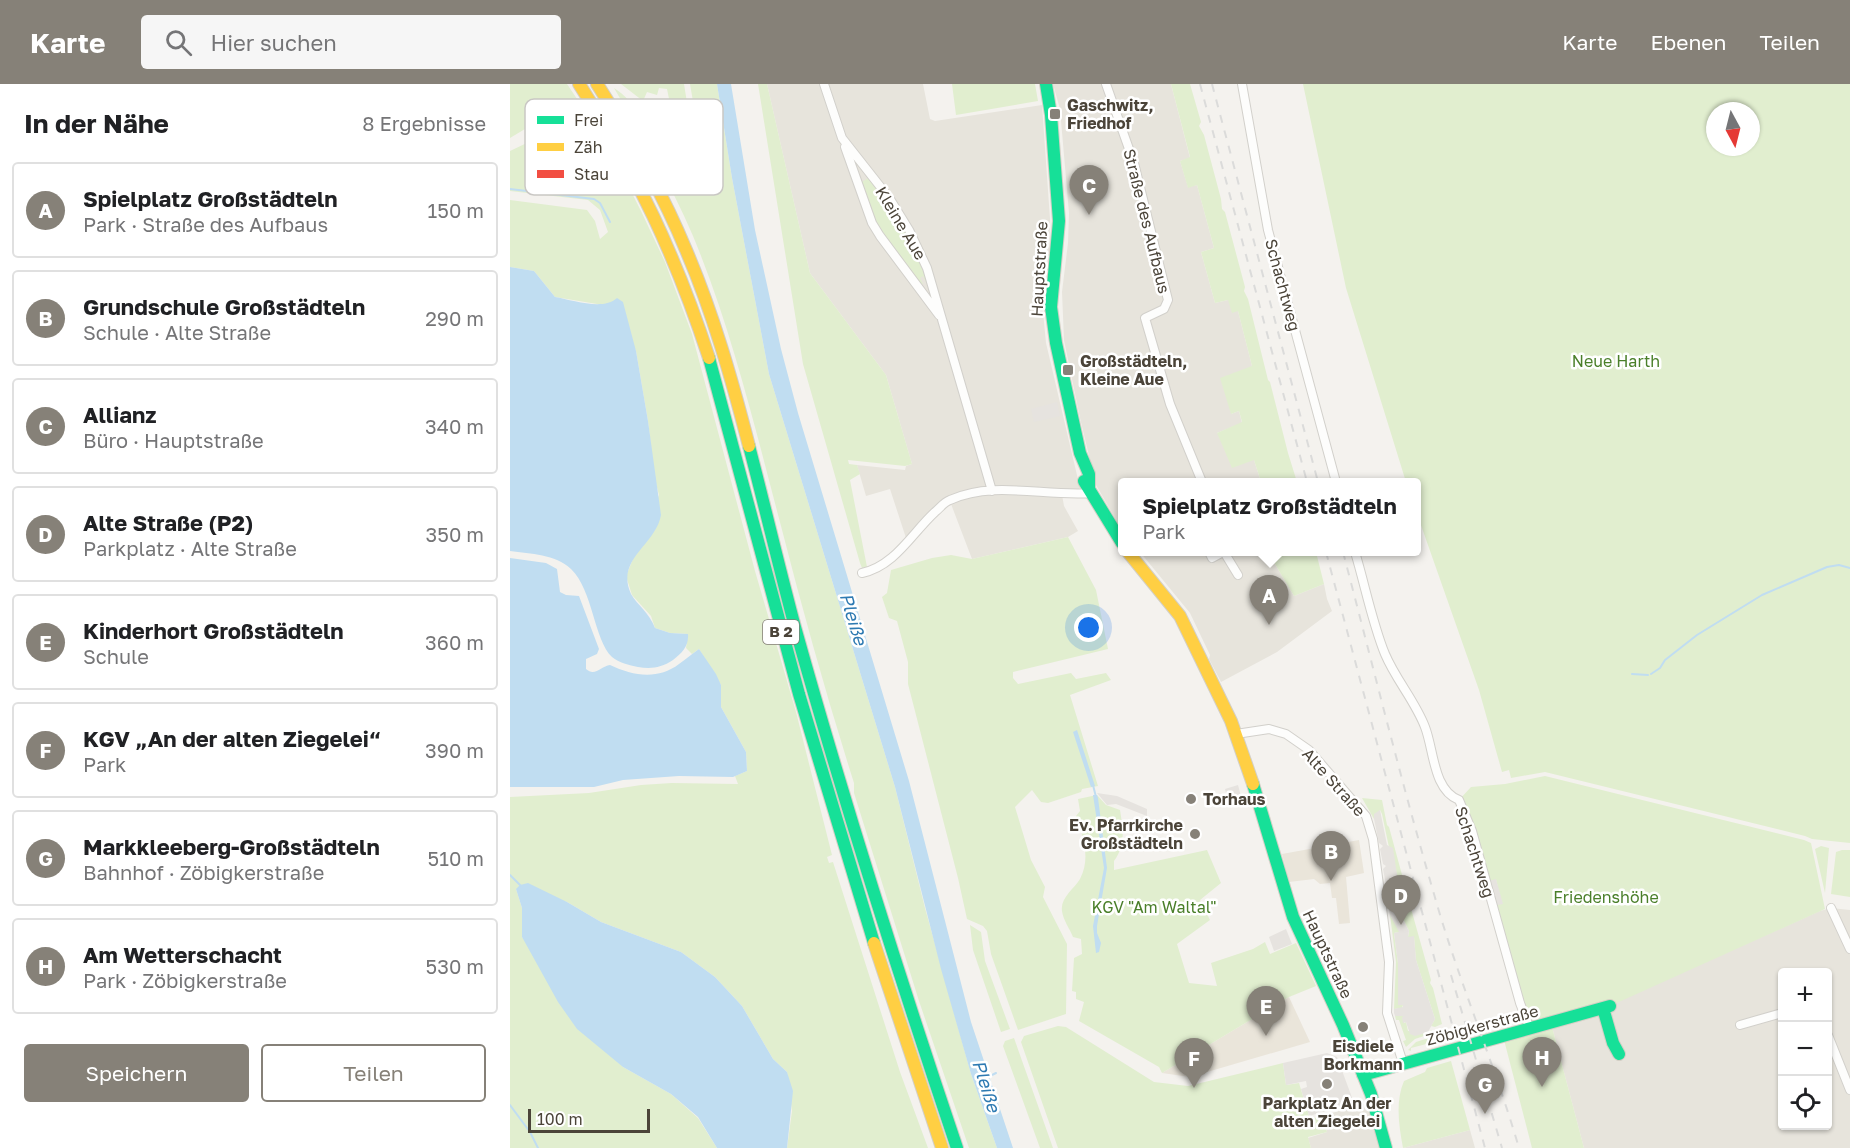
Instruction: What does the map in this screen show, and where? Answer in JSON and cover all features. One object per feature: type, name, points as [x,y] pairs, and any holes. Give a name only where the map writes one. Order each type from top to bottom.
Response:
[{"type":"main road","name":"B 2","points":[[579,84],[589,99]]},
{"type":"main road","name":"B 2","points":[[597,84],[607,99]]},
{"type":"main road","name":"Hauptstraße","points":[[1046,84],[1051,115],[1059,221],[1051,307],[1057,349],[1080,453],[1086,464],[1091,490],[1118,537]]},
{"type":"main road","name":"B 2","points":[[643,195],[693,311],[719,396],[781,629],[864,913],[942,1148]]},
{"type":"main road","name":"B 2","points":[[661,195],[681,237],[708,307],[729,372],[796,628],[850,813],[905,992],[957,1148]]},
{"type":"main road","name":"Hauptstraße","points":[[1131,556],[1180,616],[1236,734],[1266,823],[1293,917],[1343,1025],[1363,1075],[1386,1148]]},
{"type":"main road","name":"Zöbigkerstraße","points":[[1363,1075],[1606,1007],[1613,1043],[1619,1054]]},
{"type":"street","name":"Kleine Aue","points":[[824,84],[872,223],[942,319]]},
{"type":"street","name":"Straße des Aufbaus","points":[[1106,84],[1131,156],[1168,300],[1164,309],[1145,318],[1170,404],[1200,478]]},
{"type":"street","name":"Schachtweg","points":[[1242,84],[1268,230],[1335,478]]},
{"type":"street","name":"Kleine Aue","points":[[842,138],[890,199],[909,230],[927,268],[992,491]]},
{"type":"street","points":[[862,573],[872,571],[892,559],[931,515],[947,501],[970,493],[992,491],[1091,490]]},
{"type":"street","points":[[1226,556],[1238,575]]},
{"type":"street","name":"Schachtweg","points":[[1356,556],[1384,652],[1394,673],[1414,703],[1425,728],[1443,787],[1450,797],[1459,800],[1472,831],[1514,982],[1530,1029]]},
{"type":"street","name":"Alte Straße","points":[[1236,734],[1269,729],[1286,735],[1309,750],[1366,816],[1372,839],[1389,962],[1387,1013],[1402,1063]]},
{"type":"street","points":[[1831,909],[1850,949]]},
{"type":"street","points":[[1740,1025],[1778,1013]]},
{"type":"street","points":[[1832,1047],[1850,1090]]},
{"type":"shaded area","points":[[767,84],[923,84],[930,119],[935,121],[1042,105],[1050,219],[1049,252],[1042,294],[1043,312],[1046,343],[1080,488],[1078,490],[1061,489],[1064,506],[1078,531],[1068,537],[972,559],[951,504],[946,499],[906,538],[890,489],[866,496],[857,465],[905,470],[906,466],[912,464],[886,375],[810,273]]},
{"type":"shaded area","points":[[1053,84],[1171,84],[1190,158],[1180,161],[1188,187],[1197,185],[1214,248],[1201,252],[1215,303],[1228,300],[1238,311],[1252,366],[1231,414],[1239,411],[1242,423],[1217,433],[1254,460],[1260,478],[1118,478],[1118,523],[1096,485],[1064,340],[1062,292],[1069,213],[1060,109]]},
{"type":"shaded area","points":[[1057,402],[1060,416],[1034,422],[1031,409]]},
{"type":"shaded area","points":[[1143,556],[1270,556],[1294,596],[1324,584],[1332,611],[1277,652],[1221,682],[1190,613]]},
{"type":"shaded area","points":[[1238,785],[1242,800],[1229,804],[1225,789]]},
{"type":"shaded area","points":[[1097,793],[1117,796],[1147,809],[1147,816],[1116,804],[1107,805]]},
{"type":"shaded area","points":[[1380,810],[1387,845],[1393,848],[1403,914],[1398,915],[1403,919],[1409,931],[1408,937],[1414,936],[1416,960],[1435,1019],[1428,1032],[1415,1036],[1410,1034],[1406,1022],[1403,1023],[1402,1017],[1404,1016],[1395,1016],[1394,1013],[1394,1009],[1403,1007],[1403,1005],[1398,1005],[1398,963],[1394,933],[1399,932],[1390,915],[1389,910],[1392,909],[1389,905],[1387,890],[1389,887],[1386,885],[1383,869],[1386,866],[1383,864],[1380,849],[1383,846],[1379,843],[1374,819],[1374,814]]},
{"type":"shaded area","points":[[1359,840],[1364,873],[1346,877],[1350,923],[1339,924],[1336,898],[1332,898],[1330,883],[1320,884],[1314,879],[1289,882],[1282,854]]},
{"type":"shaded area","points":[[1496,879],[1503,904],[1492,906],[1485,882]]},
{"type":"shaded area","points":[[1831,908],[1850,910],[1850,1148],[1584,1148],[1551,1023],[1696,966],[1820,911]]},
{"type":"shaded area","points":[[1286,929],[1292,944],[1274,951],[1269,937]]},
{"type":"shaded area","points":[[1289,997],[1310,1042],[1190,1077],[1162,1073]]},
{"type":"shaded area","name":"Parkplatz An der alten Ziegelei","points":[[1327,1053],[1337,1057],[1354,1103],[1309,1116],[1301,1089],[1307,1087],[1306,1081],[1286,1085],[1283,1063]]},
{"type":"shaded area","points":[[1372,1101],[1386,1148],[1311,1148],[1308,1138],[1327,1132],[1322,1116]]},
{"type":"shaded area","points":[[1470,1130],[1475,1148],[1403,1148]]},
{"type":"green space","points":[[510,84],[567,84],[577,99],[525,99],[525,129],[510,138]]},
{"type":"green space","points":[[621,84],[684,84],[686,99],[669,99],[667,89],[659,88],[657,95],[647,92],[644,99],[640,99]]},
{"type":"green space","points":[[690,84],[717,84],[719,99],[693,99]]},
{"type":"green space","points":[[758,84],[767,84],[810,273],[886,375],[912,464],[905,466],[848,460],[849,464],[857,465],[860,474],[850,480],[867,567],[862,568],[860,563],[803,364]]},
{"type":"green space","points":[[952,84],[1035,84],[1038,101],[956,115]]},
{"type":"green space","points":[[1171,84],[1190,84],[1201,122],[1199,126],[1204,135],[1296,478],[1260,478],[1254,460],[1232,468],[1217,433],[1242,422],[1239,411],[1231,414],[1220,378],[1252,366],[1238,311],[1232,313],[1228,300],[1215,303],[1201,252],[1214,248],[1197,185],[1188,188],[1180,161],[1190,157]]},
{"type":"green space","name":"Neue Harth","points":[[1303,84],[1850,84],[1850,843],[1812,839],[1545,772],[1511,778],[1509,770],[1502,772],[1479,690],[1421,525],[1421,478],[1405,478],[1346,288]]},
{"type":"green space","points":[[614,88],[627,99],[620,99]]},
{"type":"green space","points":[[723,122],[769,374],[895,787],[925,908],[971,1074],[997,1148],[969,1148],[919,1001],[854,793],[854,783],[816,655],[731,343],[707,271],[674,195],[723,195]]},
{"type":"green space","points":[[525,144],[525,193],[510,191],[510,151]]},
{"type":"green space","points":[[870,177],[907,231],[927,279],[926,282],[923,276],[920,278],[923,284],[891,248],[875,221],[860,183]]},
{"type":"green space","points":[[545,195],[633,195],[665,262],[692,334],[755,571],[796,712],[832,855],[827,857],[829,863],[833,862],[900,1072],[928,1148],[787,1148],[792,1111],[787,1072],[773,1059],[742,1006],[715,977],[681,952],[601,922],[567,902],[516,889],[522,908],[522,937],[623,1067],[671,1094],[698,1118],[717,1148],[510,1148],[510,797],[589,793],[672,783],[738,784],[735,776],[747,771],[746,752],[721,707],[721,685],[699,649],[692,654],[686,648],[688,634],[670,633],[655,628],[651,616],[632,595],[626,576],[659,495],[636,351],[612,303],[603,305],[555,297],[534,271],[510,267],[510,200],[587,210],[595,221],[600,239],[608,232],[600,210],[588,200]]},
{"type":"green space","points":[[1068,537],[1096,590],[1108,649],[1013,672],[1013,678],[1018,684],[1071,673],[1076,679],[1106,673],[1111,680],[1070,695],[1098,786],[1082,789],[1081,792],[1048,803],[1041,802],[1032,790],[1015,807],[1031,860],[1045,887],[1043,897],[1067,944],[1066,1014],[1018,1030],[991,954],[987,931],[983,926],[967,919],[908,684],[908,662],[897,621],[889,618],[882,597],[887,593],[891,570],[932,558],[951,555],[972,559]]},
{"type":"green space","points":[[1270,556],[1317,556],[1324,584],[1294,596]]},
{"type":"green space","name":"Friedenshöhe","points":[[1545,776],[1811,843],[1825,909],[1610,1006],[1551,1023],[1584,1148],[1532,1148],[1503,1036],[1529,1029],[1492,906],[1502,903],[1496,880],[1485,882],[1459,800],[1471,787],[1505,784]]},
{"type":"green space","name":"KGV \"Am Waltal\"","points":[[1097,795],[1106,805],[1120,810],[1123,836],[1114,861],[1114,870],[1207,850],[1221,883],[1200,900],[1210,920],[1177,944],[1189,983],[1217,986],[1211,963],[1253,949],[1265,942],[1270,954],[1296,943],[1316,986],[1289,997],[1162,1073],[1159,1067],[1079,1021],[1084,1002],[1076,999],[1076,992],[1072,991],[1074,958],[1082,954],[1081,939],[1073,937],[1064,918],[1062,906],[1065,898],[1080,879],[1085,863],[1085,848],[1076,816],[1080,811],[1078,799]]},
{"type":"green space","points":[[1362,798],[1382,800],[1442,1024],[1435,1027],[1431,1026],[1435,1019],[1416,960],[1414,937],[1408,937],[1409,931],[1398,914],[1403,914],[1382,814],[1380,810],[1374,819]]},
{"type":"green space","points":[[1821,846],[1829,848],[1825,893],[1815,849]]},
{"type":"green space","points":[[1850,850],[1850,897],[1831,894],[1836,852]]},
{"type":"green space","points":[[1390,915],[1400,932],[1394,933],[1398,963],[1398,1005],[1403,1005],[1402,1008],[1394,1009],[1396,962]]},
{"type":"green space","points":[[970,925],[981,932],[985,961],[1010,1029],[1001,1032],[973,950]]},
{"type":"green space","points":[[1404,1015],[1404,1023],[1406,1022],[1408,1031],[1428,1032],[1432,1030],[1433,1033],[1415,1039],[1406,1047],[1399,1020],[1396,1020],[1395,1016]]},
{"type":"green space","points":[[1058,1026],[1066,1027],[1154,1082],[1188,1086],[1283,1063],[1286,1085],[1299,1083],[1310,1119],[1322,1116],[1327,1132],[1308,1137],[1311,1148],[1058,1148],[1021,1042],[1024,1036]]},
{"type":"green space","points":[[1438,1035],[1439,1043],[1434,1042],[1411,1048],[1411,1051],[1408,1050],[1416,1042]]},
{"type":"green space","points":[[1014,1038],[1053,1148],[1040,1148],[1003,1046],[1005,1041]]},
{"type":"green space","points":[[1451,1061],[1470,1130],[1403,1148],[1399,1123],[1399,1097],[1404,1081],[1425,1072],[1427,1068]]},
{"type":"water","name":"Pleiße","points":[[717,84],[731,84],[755,230],[781,349],[798,413],[909,781],[971,1022],[1013,1148],[997,1148],[971,1074],[941,969],[895,787],[769,374],[732,178],[723,122],[723,99],[719,99]]},
{"type":"water","points":[[510,267],[534,271],[555,297],[596,304],[611,302],[617,298],[623,302],[636,351],[661,515],[658,526],[632,562],[627,582],[631,594],[655,628],[670,633],[688,634],[686,646],[682,652],[664,665],[643,668],[624,664],[612,657],[601,639],[584,589],[571,569],[558,560],[510,551]]},
{"type":"water","points":[[510,558],[546,563],[557,569],[560,592],[579,596],[599,649],[597,654],[586,659],[586,669],[589,671],[595,672],[610,665],[636,674],[654,674],[671,669],[699,649],[721,685],[721,707],[746,752],[747,771],[733,777],[679,776],[623,780],[594,787],[510,787]]},
{"type":"water","points":[[1077,730],[1095,786],[1091,787],[1073,732]]},
{"type":"water","points":[[1093,795],[1097,795],[1098,798],[1107,868],[1097,926],[1101,943],[1099,952],[1096,953],[1093,926],[1104,868]]},
{"type":"water","points":[[528,883],[601,922],[681,952],[715,977],[742,1006],[773,1059],[787,1072],[793,1091],[787,1148],[717,1148],[698,1117],[671,1094],[623,1067],[577,1029],[558,1002],[522,937],[522,908],[516,889]]},
{"type":"waterway","points":[[510,189],[525,191]]},
{"type":"waterway","points":[[560,195],[594,199],[600,203],[610,222]]},
{"type":"waterway","points":[[1651,674],[1697,635],[1762,595],[1827,567],[1839,565],[1850,568]]},
{"type":"waterway","points":[[1632,674],[1648,675]]},
{"type":"waterway","points":[[1093,785],[1096,797]]},
{"type":"waterway","points":[[510,875],[521,886]]},
{"type":"waterway","name":"Pleiße","points":[[988,1077],[996,1073]]},
{"type":"waterway","points":[[510,1105],[530,1132],[538,1148]]},
{"type":"railway","points":[[1200,84],[1306,478]]},
{"type":"railway","points":[[1212,84],[1317,478]]},
{"type":"railway","points":[[1327,556],[1485,1148]]},
{"type":"railway","points":[[1344,556],[1434,894],[1519,1148]]},
{"type":"railway","points":[[1451,975],[1502,1148]]},
{"type":"traffic: fast","points":[[1046,84],[1051,115],[1059,221],[1051,307],[1056,343],[1080,453],[1089,474],[1089,487]]},
{"type":"traffic: fast","points":[[709,358],[799,694],[874,943]]},
{"type":"traffic: fast","points":[[749,446],[795,627],[852,823],[957,1148]]},
{"type":"traffic: fast","points":[[1084,481],[1118,536]]},
{"type":"traffic: fast","points":[[1253,784],[1293,917],[1343,1025],[1371,1094],[1386,1148]]},
{"type":"traffic: fast","points":[[1363,1075],[1610,1006]]},
{"type":"traffic: fast","points":[[1603,1008],[1613,1043],[1619,1054]]},
{"type":"traffic: slow","points":[[579,84],[589,99]]},
{"type":"traffic: slow","points":[[597,84],[606,99]]},
{"type":"traffic: slow","points":[[643,195],[669,250],[709,358]]},
{"type":"traffic: slow","points":[[661,195],[705,298],[749,446]]},
{"type":"traffic: slow","points":[[1131,556],[1180,616],[1231,721],[1253,784]]},
{"type":"traffic: slow","points":[[874,943],[942,1148]]},
{"type":"place","name":"Gaschwitz, Friedhof","points":[[1055,114]]},
{"type":"place","name":"Allianz","points":[[1089,215]]},
{"type":"place","name":"Großstädteln, Kleine Aue","points":[[1068,370]]},
{"type":"place","name":"Spielplatz Großstädteln","points":[[1269,625]]},
{"type":"place","name":"Torhaus","points":[[1191,799]]},
{"type":"place","name":"Ev. Pfarrkirche Großstädteln","points":[[1195,834]]},
{"type":"place","name":"Grundschule Großstädteln","points":[[1331,881]]},
{"type":"place","name":"Alte Straße (P2)","points":[[1401,925]]},
{"type":"place","name":"Eisdiele Borkmann","points":[[1363,1027]]},
{"type":"place","name":"Kinderhort Großstädteln","points":[[1266,1036]]},
{"type":"place","name":"Parkplatz An der alten Ziegelei","points":[[1327,1084]]},
{"type":"place","name":"Am Wetterschacht","points":[[1542,1087]]},
{"type":"place","name":"KGV „An der alten Ziegelei“","points":[[1194,1088]]},
{"type":"place","name":"Markkleeberg-Großstädteln","points":[[1485,1114]]}]
